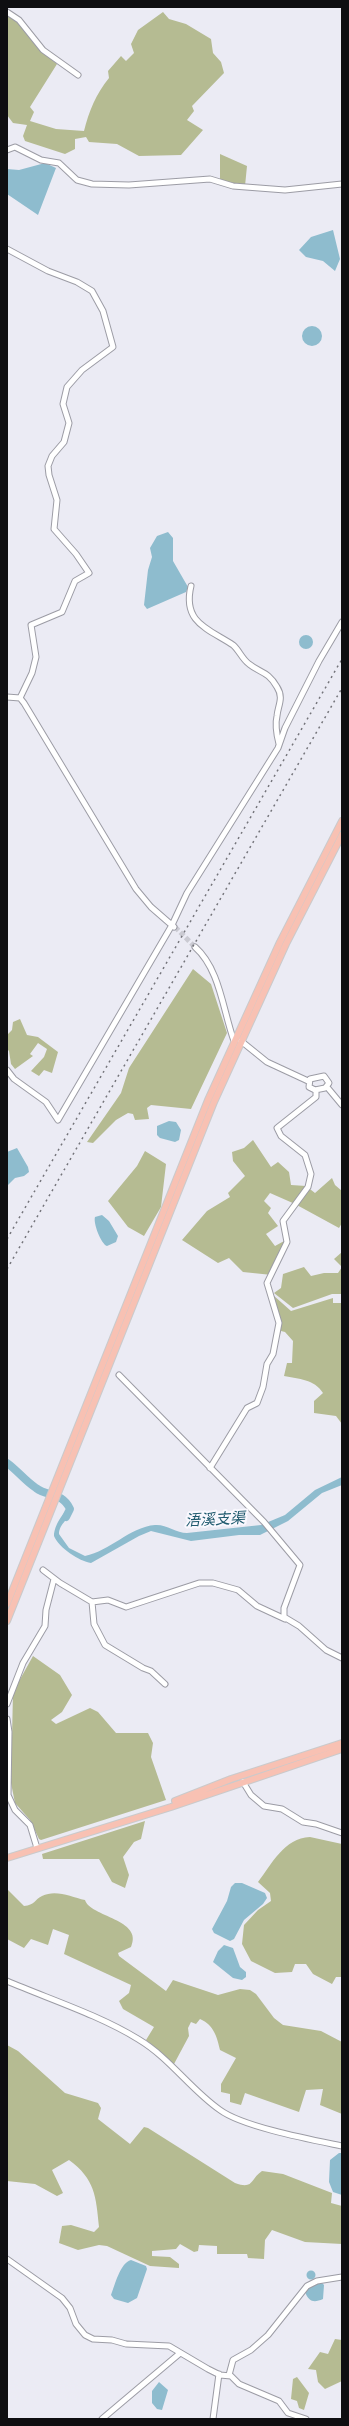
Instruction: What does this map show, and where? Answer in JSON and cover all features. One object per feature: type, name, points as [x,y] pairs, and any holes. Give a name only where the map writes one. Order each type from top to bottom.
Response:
[{"type":"main road","points":[[7,1621],[59,1482],[208,1100],[288,924],[342,821]]},
{"type":"main road","points":[[59,1482],[214,1102],[294,927],[342,835]]},
{"type":"main road","points":[[7,1604],[50,1506]]},
{"type":"main road","points":[[146,1814],[231,1778],[342,1743]]},
{"type":"main road","points":[[7,1858],[342,1749]]},
{"type":"street","points":[[7,12],[19,20],[43,50],[78,75]]},
{"type":"street","points":[[8,148],[14,147],[41,160],[59,163],[77,180],[92,184],[130,185],[210,179],[233,186],[285,190],[342,184]]},
{"type":"street","points":[[7,249],[48,271],[77,282],[92,291],[103,311],[113,346],[82,370],[69,384],[64,395],[63,407],[69,423],[64,442],[52,456],[48,469],[57,500],[54,526],[57,534],[76,554],[89,573],[75,581],[62,612],[31,626],[36,656],[32,673],[20,698]]},
{"type":"street","points":[[191,586],[189,594],[193,612],[199,624],[234,646],[248,664],[267,674],[277,687],[281,696],[276,718],[279,745]]},
{"type":"street","points":[[7,1070],[14,1079],[46,1102],[58,1120],[173,926],[187,893],[279,745],[285,728],[319,661],[342,622]]},
{"type":"street","points":[[7,697],[20,698]]},
{"type":"street","points":[[20,698],[136,889],[173,926]]},
{"type":"street","points":[[195,947],[203,956],[214,977],[234,1041]]},
{"type":"street","points":[[241,1041],[267,1062],[308,1081],[324,1076],[329,1083],[326,1087],[316,1090],[310,1088],[308,1081]]},
{"type":"street","points":[[326,1087],[342,1105]]},
{"type":"street","points":[[210,1468],[247,1408],[257,1403],[263,1387],[267,1364],[273,1354],[279,1321],[267,1283],[287,1242],[284,1221],[308,1187],[311,1178],[305,1155],[281,1136],[277,1128],[316,1097],[316,1090]]},
{"type":"street","points":[[119,1375],[264,1522],[300,1565],[284,1608],[285,1619]]},
{"type":"street","points":[[43,1570],[54,1579],[92,1602],[108,1600],[126,1607],[199,1583],[213,1583],[238,1590],[257,1606],[299,1626],[326,1650],[342,1658]]},
{"type":"street","points":[[7,1704],[24,1663],[45,1626],[46,1610],[54,1579]]},
{"type":"street","points":[[92,1602],[94,1624],[105,1644],[142,1668],[151,1671],[165,1684]]},
{"type":"street","points":[[7,1719],[9,1732],[8,1795],[15,1810],[30,1825],[37,1848]]},
{"type":"street","points":[[243,1782],[251,1795],[264,1806],[282,1809],[303,1822],[316,1824],[342,1833]]},
{"type":"street","points":[[7,1981],[105,2021],[136,2038],[163,2056],[208,2101],[231,2117],[342,2146]]},
{"type":"street","points":[[7,2258],[62,2298],[70,2308],[76,2324],[85,2336],[93,2339],[112,2340],[126,2344],[169,2346],[179,2354],[219,2374],[229,2375],[240,2384],[281,2402],[288,2413],[306,2419]]},
{"type":"street","points":[[229,2375],[233,2360],[251,2350],[268,2335],[307,2286],[318,2281],[342,2277]]},
{"type":"street","points":[[102,2419],[179,2354]]},
{"type":"street","points":[[213,2419],[219,2374]]},
{"type":"green space","points":[[163,12],[169,19],[186,24],[211,39],[213,53],[221,62],[224,73],[192,106],[194,111],[187,120],[203,130],[181,155],[139,156],[117,144],[89,142],[86,137],[75,139],[75,149],[65,154],[25,141],[23,136],[27,125],[13,123],[7,115],[7,14],[16,20],[37,47],[57,64],[30,107],[34,112],[30,121],[56,129],[84,131],[88,117],[100,90],[109,78],[108,71],[121,56],[126,61],[134,53],[131,44],[138,30]]},
{"type":"green space","points":[[220,154],[247,166],[245,186],[229,184],[220,179]]},
{"type":"green space","points":[[193,969],[211,984],[227,1033],[191,1109],[151,1105],[147,1108],[149,1119],[135,1120],[133,1114],[128,1113],[116,1120],[93,1143],[87,1142],[121,1093],[129,1068]]},
{"type":"green space","points":[[20,1019],[27,1035],[38,1037],[58,1052],[52,1073],[44,1070],[39,1076],[31,1071],[44,1057],[47,1049],[38,1043],[30,1054],[33,1056],[15,1069],[11,1064],[9,1051],[7,1049],[7,1035],[12,1030],[13,1022]]},
{"type":"green space","points":[[253,1140],[271,1167],[278,1162],[289,1172],[291,1185],[306,1186],[315,1193],[332,1178],[335,1185],[342,1191],[342,1223],[339,1228],[295,1204],[270,1193],[264,1201],[271,1208],[268,1213],[278,1226],[266,1234],[275,1246],[286,1240],[272,1275],[243,1272],[229,1258],[218,1263],[182,1240],[207,1211],[230,1197],[228,1193],[245,1176],[233,1161],[232,1152],[244,1148]]},
{"type":"green space","points":[[145,1151],[166,1164],[161,1207],[144,1236],[128,1227],[108,1201],[137,1166]]},
{"type":"green space","points":[[342,1252],[342,1267],[334,1259]]},
{"type":"green space","points":[[304,1267],[311,1276],[324,1273],[338,1273],[342,1267],[342,1294],[332,1294],[293,1308],[274,1293],[281,1288],[283,1274]]},
{"type":"green space","points":[[273,1295],[291,1311],[333,1298],[333,1303],[342,1303],[342,1424],[336,1416],[314,1413],[314,1401],[323,1393],[319,1388],[306,1380],[284,1376],[287,1363],[292,1363],[293,1341],[285,1332],[281,1331],[280,1334],[277,1333],[280,1323]]},
{"type":"green space","points":[[33,1656],[60,1675],[72,1695],[62,1712],[51,1720],[56,1724],[90,1708],[98,1712],[116,1733],[148,1733],[153,1743],[151,1757],[166,1800],[41,1840],[39,1839],[30,1820],[15,1803],[11,1783],[13,1692]]},
{"type":"green space","points":[[145,1821],[141,1839],[134,1842],[123,1857],[129,1875],[125,1888],[112,1882],[99,1859],[43,1859],[42,1854]]},
{"type":"green space","points":[[310,1837],[342,1844],[342,1977],[336,1977],[332,1984],[313,1974],[306,1964],[295,1964],[292,1972],[275,1973],[251,1961],[242,1944],[244,1925],[258,1910],[271,1901],[270,1893],[258,1882],[274,1860],[286,1847],[301,1838]]},
{"type":"green space","points":[[7,1889],[24,1906],[32,1903],[42,1896],[53,1893],[64,1894],[85,1900],[89,1906],[96,1911],[123,1924],[130,1930],[133,1938],[131,1947],[118,1953],[119,1956],[166,1991],[173,1980],[218,1995],[240,1989],[250,1990],[256,1994],[274,2018],[283,2025],[321,2031],[342,2042],[342,2114],[320,2105],[323,2089],[306,2090],[299,2112],[245,2093],[241,2105],[230,2102],[230,2094],[221,2092],[221,2084],[236,2058],[220,2050],[216,2036],[209,2025],[200,2019],[196,2024],[191,2022],[188,2028],[189,2036],[174,2064],[146,2040],[154,2027],[123,2009],[119,2001],[129,1993],[131,1985],[64,1954],[69,1935],[53,1929],[48,1945],[31,1939],[24,1948],[7,1939]]},
{"type":"green space","points":[[7,2045],[18,2051],[65,2093],[98,2103],[101,2108],[98,2119],[130,2144],[144,2127],[148,2128],[235,2183],[241,2185],[249,2184],[262,2171],[283,2174],[332,2193],[331,2203],[342,2206],[342,2244],[305,2242],[272,2230],[265,2240],[264,2259],[248,2258],[247,2254],[217,2254],[217,2246],[199,2245],[198,2251],[194,2252],[180,2244],[176,2249],[152,2251],[152,2256],[170,2257],[179,2264],[179,2268],[150,2266],[107,2246],[99,2245],[78,2250],[59,2243],[62,2226],[71,2225],[94,2232],[99,2227],[97,2206],[93,2189],[84,2174],[69,2160],[52,2170],[63,2193],[57,2196],[35,2184],[7,2181]]},
{"type":"green space","points":[[335,2339],[342,2340],[342,2381],[325,2389],[318,2382],[316,2370],[308,2369],[320,2352],[328,2354]]},
{"type":"green space","points":[[297,2377],[309,2393],[304,2410],[299,2408],[297,2401],[291,2399],[293,2379]]},
{"type":"water","points":[[45,163],[56,168],[38,215],[7,194],[7,169],[19,170]]},
{"type":"water","points":[[333,230],[340,259],[335,271],[323,261],[306,257],[299,250],[311,237]]},
{"type":"water","points":[[312,326],[319,329],[322,336],[319,343],[312,346],[305,343],[302,336],[305,329]]},
{"type":"water","points":[[168,532],[173,538],[173,561],[188,587],[186,592],[147,609],[144,605],[148,570],[152,557],[150,548],[157,536]]},
{"type":"water","points":[[303,635],[309,635],[313,639],[313,645],[309,649],[303,649],[299,645],[299,639]]},
{"type":"water","points":[[169,1121],[176,1122],[181,1130],[179,1140],[175,1142],[160,1138],[157,1135],[157,1126]]},
{"type":"water","points":[[17,1148],[28,1167],[29,1172],[24,1176],[15,1178],[7,1186],[7,1152]]},
{"type":"water","points":[[102,1215],[109,1221],[118,1236],[116,1242],[107,1246],[100,1238],[95,1224],[95,1217]]},
{"type":"water","points":[[342,1477],[342,1485],[322,1493],[288,1521],[260,1535],[239,1535],[191,1541],[151,1531],[139,1536],[91,1563],[81,1560],[70,1553],[60,1545],[54,1536],[54,1532],[60,1519],[65,1512],[71,1508],[59,1534],[69,1548],[85,1556],[103,1549],[137,1530],[155,1525],[187,1533],[261,1525],[285,1515],[315,1490]]},
{"type":"water","points":[[235,1883],[242,1883],[265,1893],[267,1898],[263,1904],[244,1920],[234,1939],[230,1941],[214,1933],[212,1929],[227,1901],[231,1887]]},
{"type":"water","points":[[224,1945],[233,1948],[240,1967],[246,1972],[246,1977],[242,1980],[233,1978],[213,1962],[218,1951]]},
{"type":"water","points":[[339,2153],[342,2153],[342,2195],[333,2192],[329,2182],[330,2160]]},
{"type":"water","points":[[131,2260],[146,2266],[147,2269],[137,2298],[128,2303],[114,2299],[111,2295],[121,2270],[127,2262]]},
{"type":"water","points":[[311,2270],[316,2275],[311,2280],[306,2275]]},
{"type":"water","points":[[322,2283],[324,2285],[323,2299],[317,2301],[310,2300],[305,2292],[312,2285]]},
{"type":"water","points":[[159,2382],[168,2390],[162,2410],[157,2409],[152,2403],[152,2391]]},
{"type":"waterway","name":"浯溪支渠","points":[[7,1463],[36,1488],[63,1500],[70,1509],[66,1517]]},
{"type":"tunnel","points":[[175,927],[195,947]]},
{"type":"railway","points":[[7,1239],[342,659]]},
{"type":"railway","points":[[7,1269],[342,688]]}]
